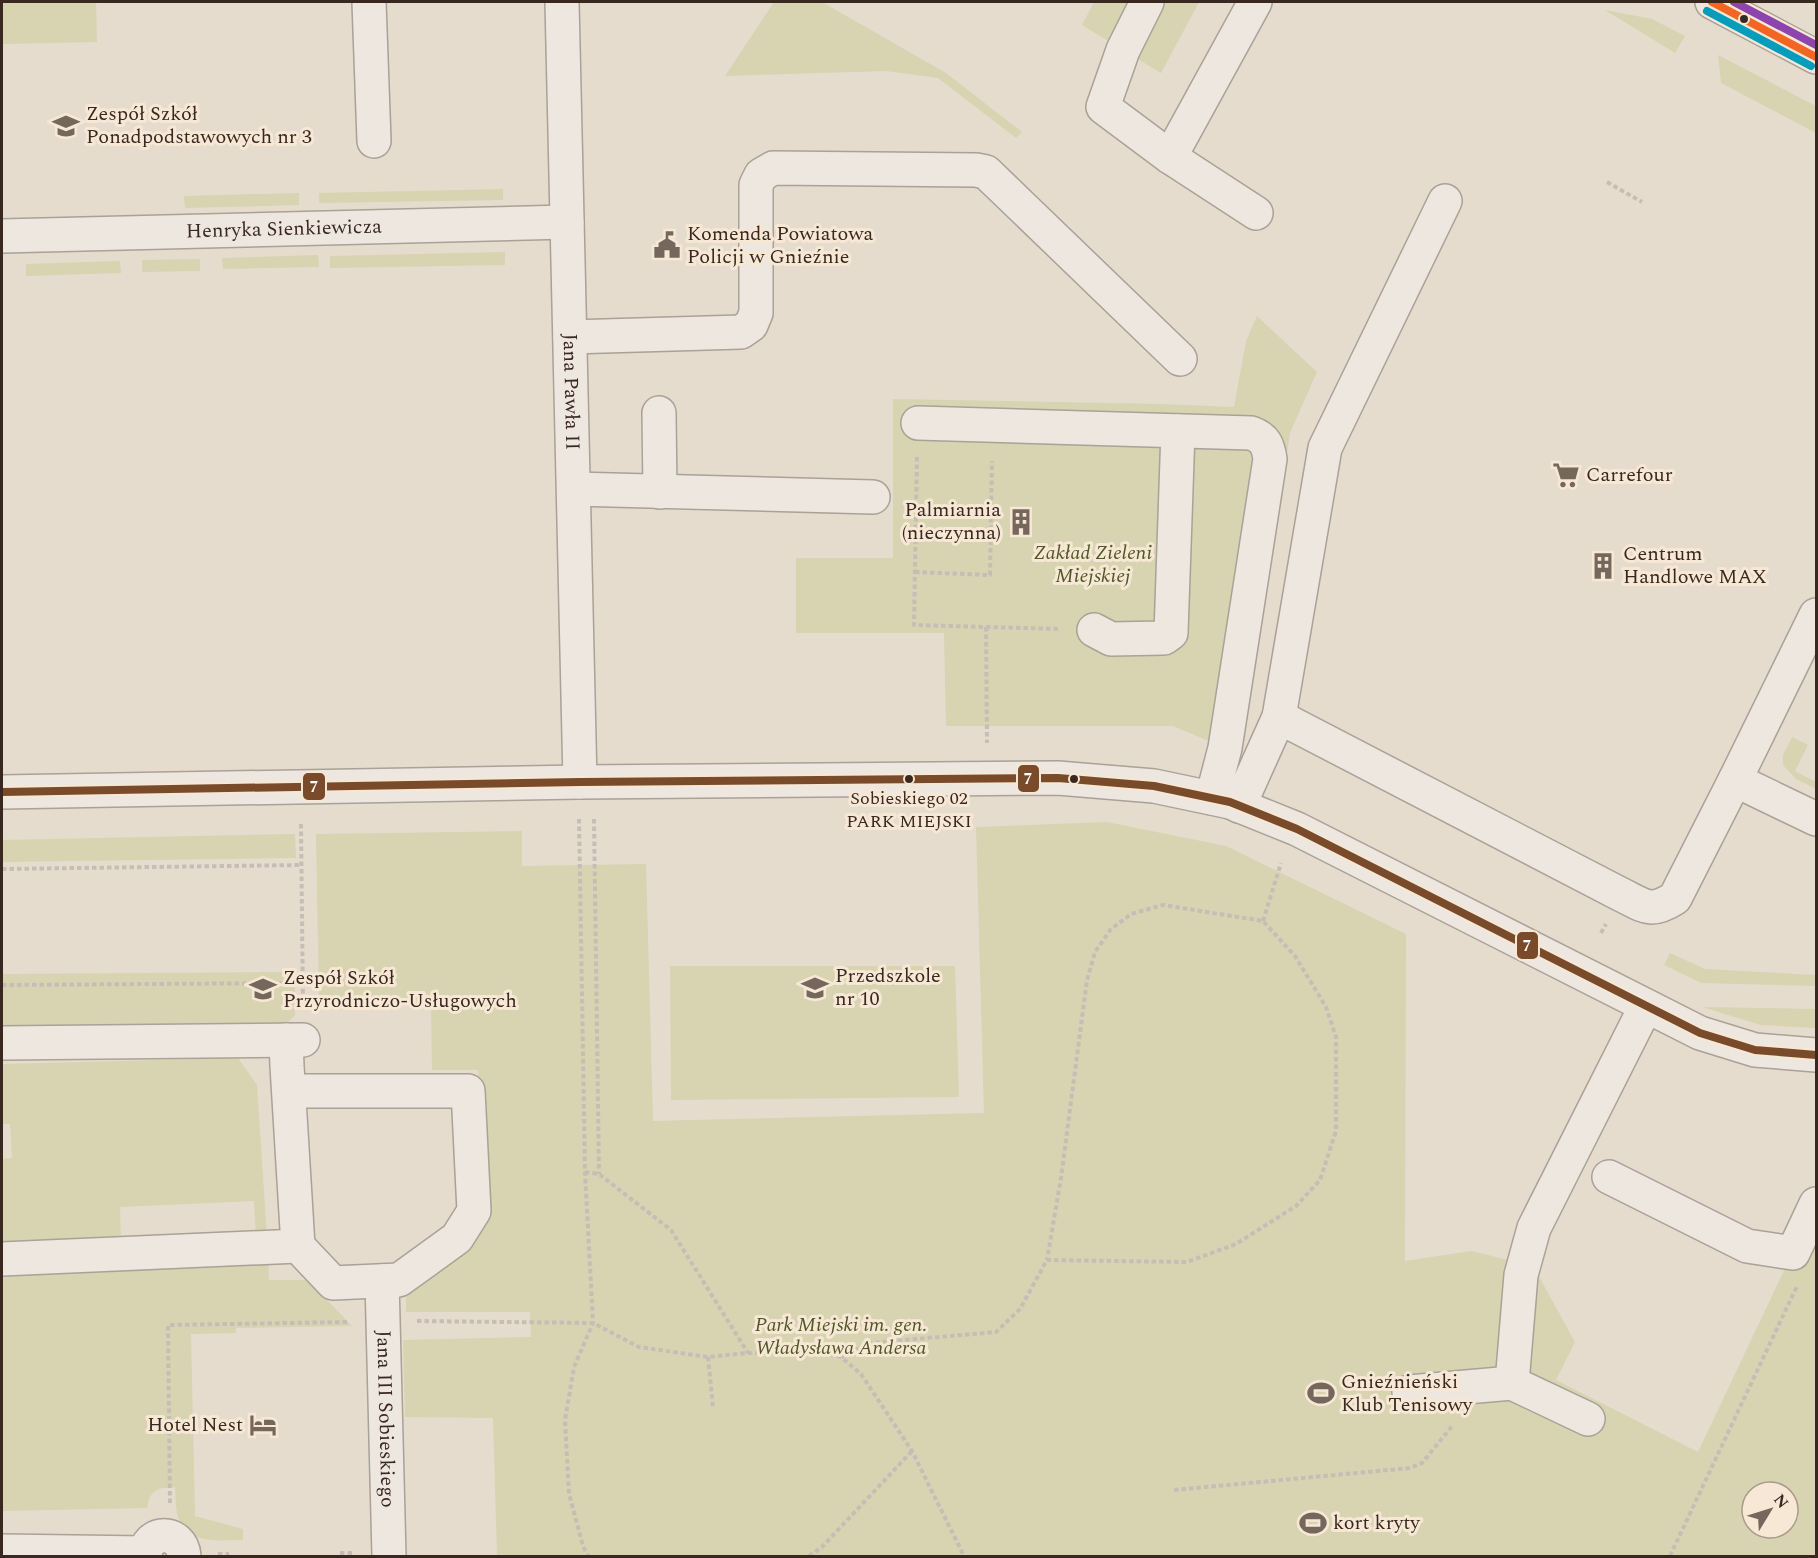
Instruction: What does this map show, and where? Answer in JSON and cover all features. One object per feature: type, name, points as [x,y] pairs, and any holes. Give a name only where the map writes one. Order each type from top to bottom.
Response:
[{"type":"street","points":[[369,2],[374,141]]},
{"type":"street","name":"Jana Pawła II","points":[[562,2],[580,782]]},
{"type":"street","points":[[1147,2],[1123,50],[1103,107],[1170,157],[1256,213]]},
{"type":"street","points":[[1170,157],[1255,2]]},
{"type":"street","points":[[1712,2],[1816,57]]},
{"type":"street","points":[[570,337],[741,332],[751,325],[756,313],[756,184],[761,175],[773,168],[976,170],[986,172],[1180,359]]},
{"type":"street","points":[[1226,802],[1280,717],[1325,448],[1445,201]]},
{"type":"street","name":"Henryka Sienkiewicza","points":[[2,236],[567,222]]},
{"type":"street","points":[[659,413],[660,492]]},
{"type":"street","points":[[918,423],[1251,433],[1260,436],[1269,446],[1270,459],[1225,748],[1226,802]]},
{"type":"street","points":[[1094,630],[1111,639],[1164,638],[1171,633],[1178,431]]},
{"type":"street","points":[[573,489],[873,497]]},
{"type":"street","points":[[1280,717],[1648,907],[1661,907],[1675,898],[1816,615]]},
{"type":"street","points":[[2,792],[580,782],[1059,778],[1154,786],[1226,802],[1297,829],[1700,1033],[1755,1050],[1816,1055]]},
{"type":"street","points":[[1735,780],[1816,819]]},
{"type":"street","points":[[1499,1384],[1521,1275],[1534,1228],[1646,1006]]},
{"type":"street","points":[[2,1043],[294,1040],[289,1091],[298,1246],[333,1283],[382,1281],[399,1280],[457,1238],[474,1211],[468,1091],[289,1091]]},
{"type":"street","points":[[1609,1177],[1747,1246],[1793,1253],[1816,1204]]},
{"type":"street","points":[[2,1259],[298,1246]]},
{"type":"street","name":"Jana III Sobieskiego","points":[[382,1281],[389,1557]]},
{"type":"street","points":[[1409,1392],[1499,1384],[1588,1419]]},
{"type":"street","points":[[2,1551],[161,1551]]},
{"type":"path","points":[[1607,183],[1642,202]]},
{"type":"path","points":[[918,423],[914,625],[1094,630]]},
{"type":"path","points":[[915,572],[990,574],[992,426]]},
{"type":"path","points":[[986,627],[987,746]]},
{"type":"path","points":[[579,819],[585,1172],[593,1323],[574,1367],[565,1420],[569,1494],[588,1557]]},
{"type":"path","points":[[594,819],[599,1174]]},
{"type":"path","points":[[294,1040],[303,983],[301,824]]},
{"type":"path","points":[[1263,921],[1281,863]]},
{"type":"path","points":[[2,869],[302,865]]},
{"type":"path","points":[[841,1357],[870,1344],[996,1332],[1020,1309],[1047,1260],[1061,1178],[1088,980],[1095,952],[1111,929],[1131,914],[1164,905],[1263,921],[1295,956],[1326,1007],[1336,1037],[1336,1131],[1320,1180],[1296,1206],[1236,1244],[1187,1262],[1047,1260]]},
{"type":"path","points":[[2,985],[303,983]]},
{"type":"path","points":[[585,1172],[599,1174],[671,1230],[748,1353]]},
{"type":"path","points":[[1670,1557],[1802,1276]]},
{"type":"path","points":[[161,1551],[168,1325],[383,1321],[593,1323],[639,1347],[708,1356],[821,1352],[841,1357],[861,1374],[912,1452],[964,1557]]},
{"type":"path","points":[[708,1356],[713,1407]]},
{"type":"path","points":[[1174,1490],[1410,1468],[1422,1463],[1499,1384]]},
{"type":"path","points":[[809,1557],[822,1547],[912,1452]]},
{"type":"green space","points":[[2,2],[96,2],[97,42],[2,44]]},
{"type":"green space","points":[[774,2],[822,2],[946,73],[1022,132],[1016,138],[938,78],[886,71],[725,76]]},
{"type":"green space","points":[[1094,2],[1199,2],[1161,73],[1082,25]]},
{"type":"green space","points":[[1605,10],[1652,19],[1685,36],[1675,53]]},
{"type":"green space","points":[[1718,55],[1816,106],[1816,133],[1721,83]]},
{"type":"green space","points":[[503,189],[503,200],[319,203],[319,193]]},
{"type":"green space","points":[[299,193],[299,205],[185,208],[184,196]]},
{"type":"green space","points":[[505,252],[505,265],[330,268],[330,256]]},
{"type":"green space","points":[[318,255],[319,267],[223,269],[222,258]]},
{"type":"green space","points":[[200,259],[200,271],[142,272],[142,260]]},
{"type":"green space","points":[[120,261],[121,273],[26,276],[26,264]]},
{"type":"green space","name":"Zakład Zieleni Miejskiej","points":[[1257,316],[1317,372],[1290,433],[1242,755],[1173,726],[946,726],[944,633],[796,633],[796,558],[893,558],[893,399],[1234,407],[1246,341]]},
{"type":"green space","points":[[1792,737],[1808,745],[1795,771],[1816,782],[1816,789],[1796,779],[1783,765],[1783,755]]},
{"type":"green space","name":"Park Miejski im. gen. Władysława Andersa","points":[[1107,822],[1226,846],[1406,934],[1405,1261],[1471,1251],[1513,1261],[1537,1273],[1575,1342],[1556,1380],[1698,1452],[1816,1203],[1816,1556],[497,1556],[493,1418],[405,1417],[403,1340],[531,1337],[530,1312],[406,1312],[406,1294],[487,1209],[478,1070],[432,1070],[431,1004],[319,1005],[316,834],[522,831],[522,866],[646,864],[653,1121],[984,1113],[976,827]]},
{"type":"green space","points":[[295,834],[296,858],[2,862],[2,840]]},
{"type":"green space","points":[[1670,953],[1705,969],[1816,975],[1816,986],[1701,983],[1664,965]]},
{"type":"green space","points":[[670,966],[955,966],[959,1097],[671,1100]]},
{"type":"green space","points":[[295,972],[295,1015],[284,1026],[2,1027],[2,974]]},
{"type":"green space","points":[[1702,1007],[1816,1009],[1816,1028],[1761,1025]]},
{"type":"green space","points":[[238,1058],[257,1085],[267,1238],[256,1238],[254,1201],[120,1207],[121,1243],[2,1249],[2,1159],[12,1158],[10,1124],[2,1124],[2,1064]]},
{"type":"green space","points":[[268,1258],[269,1280],[308,1280],[352,1326],[236,1328],[236,1333],[191,1334],[195,1516],[243,1529],[243,1540],[207,1539],[190,1534],[179,1520],[175,1487],[164,1488],[153,1493],[147,1508],[2,1511],[2,1269]]},
{"type":"transit line","points":[[1712,2],[1816,57]]},
{"type":"transit line","name":"10","points":[[1734,2],[1816,45]]},
{"type":"transit line","points":[[1707,11],[1811,66]]},
{"type":"transit line","name":"7","points":[[2,792],[580,782],[1058,778],[1154,786],[1230,802],[1297,829],[1700,1033],[1755,1050],[1816,1055]]},
{"type":"place","name":"Zespół Szkół Ponadpodstawowych nr 3","points":[[66,126]]},
{"type":"place","name":"Komenda Powiatowa Policji w Gnieźnie","points":[[667,245]]},
{"type":"place","name":"Carrefour","points":[[1566,475]]},
{"type":"place","name":"Palmiarnia (nieczynna)","points":[[1021,522]]},
{"type":"place","name":"Centrum Handlowe MAX","points":[[1603,566]]},
{"type":"place","name":"Sobieskiego 02 PARK MIEJSKI","points":[[909,779]]},
{"type":"place","name":"Przedszkole nr 10","points":[[815,988]]},
{"type":"place","name":"Zespół Szkół Przyrodniczo-Usługowych","points":[[263,989]]},
{"type":"place","name":"Gnieźnieński Klub Tenisowy","points":[[1321,1393]]},
{"type":"place","name":"Hotel Nest","points":[[263,1425]]},
{"type":"place","name":"kort kryty","points":[[1313,1523]]}]
